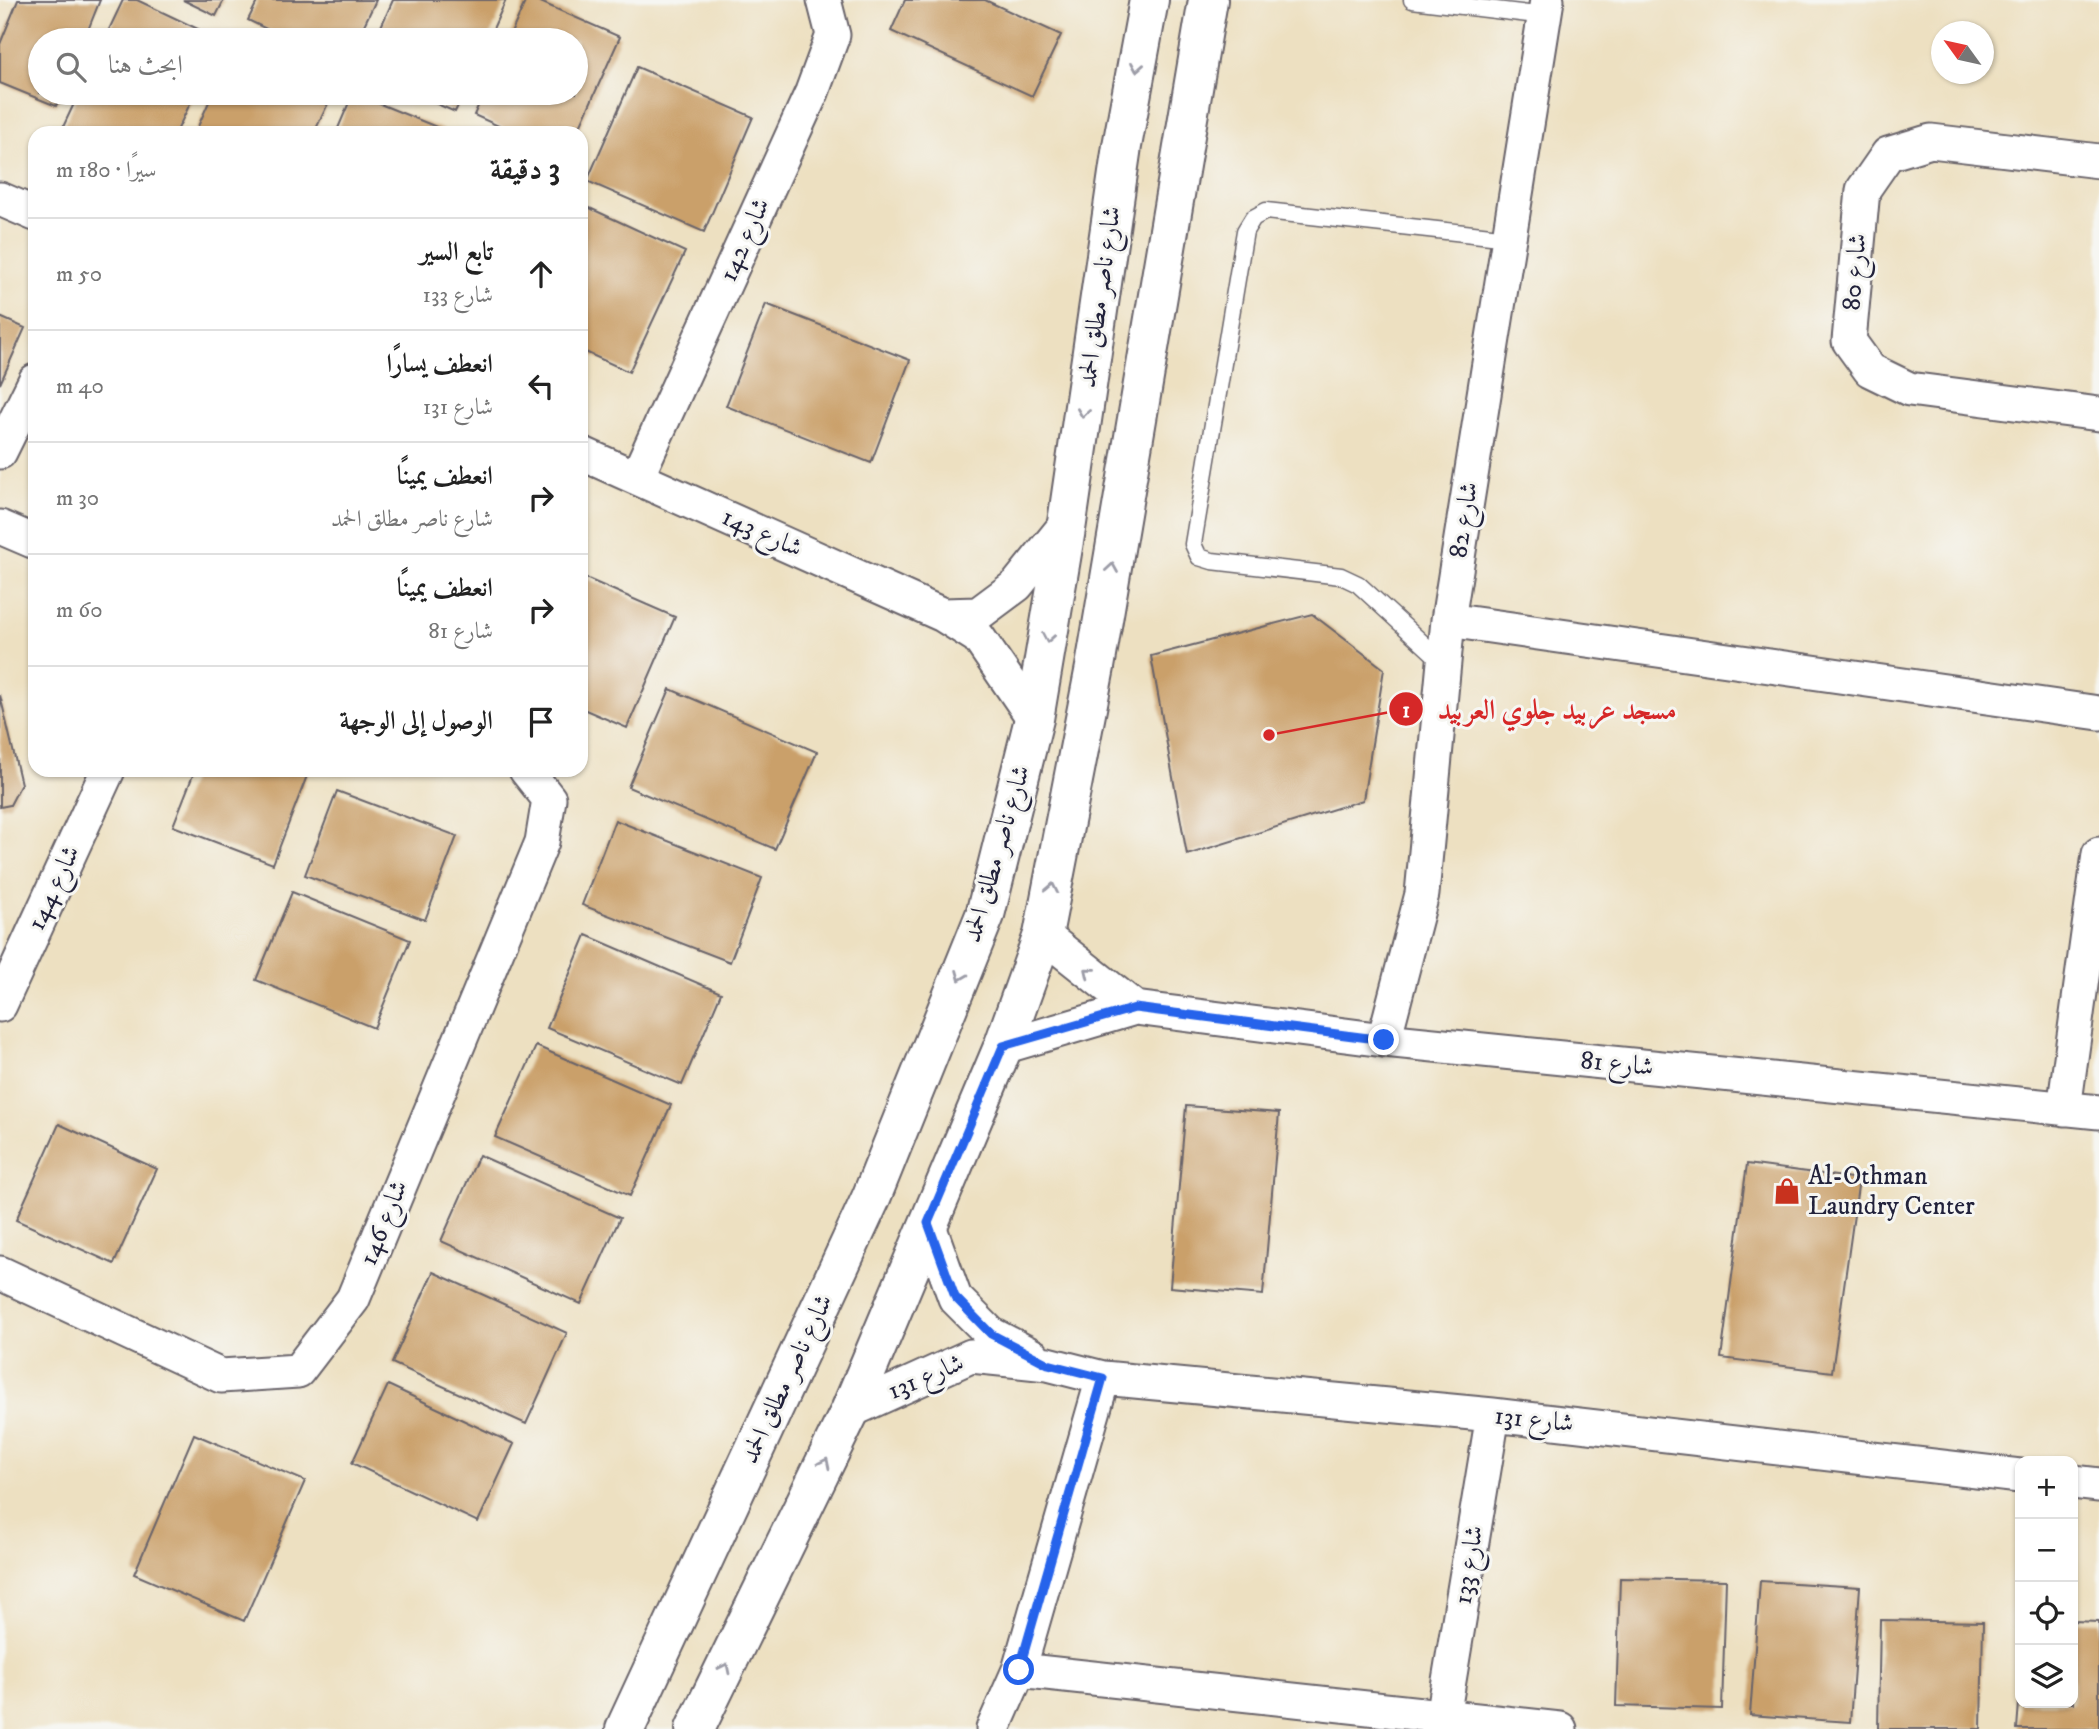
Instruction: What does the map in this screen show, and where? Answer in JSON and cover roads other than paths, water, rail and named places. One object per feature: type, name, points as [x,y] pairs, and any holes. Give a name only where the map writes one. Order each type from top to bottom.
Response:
[{"type":"street","name":"شارع 142","points":[[637,477],[812,92],[833,35],[824,0]]},
{"type":"street","name":"شارع ناصر مطلق الحمد","points":[[625,1729],[876,1185],[985,915],[1034,719],[1067,523],[1122,146],[1149,0]]},
{"type":"street","name":"شارع ناصر مطلق الحمد","points":[[695,1729],[850,1411],[1003,1046],[1043,935],[1095,667],[1208,0]]},
{"type":"street","name":"شارع 82","points":[[1384,1040],[1422,894],[1448,620],[1546,8]]},
{"type":"street","name":"شارع 80","points":[[2099,161],[1931,141],[1888,154],[1863,190],[1849,341],[1870,370],[1909,389],[2099,414]]},
{"type":"street","points":[[1122,146],[1130,163],[1147,173],[1166,172],[1180,159]]},
{"type":"street","points":[[0,199],[28,211]]},
{"type":"street","points":[[0,452],[28,395]]},
{"type":"street","name":"شارع 143","points":[[588,456],[943,615],[978,637],[1034,719]]},
{"type":"street","name":"شارع 143","points":[[943,615],[978,614],[988,607],[1017,585],[1067,523]]},
{"type":"street","points":[[0,527],[28,539]]},
{"type":"street","points":[[1448,620],[2099,713]]},
{"type":"street","name":"شارع 144","points":[[0,1005],[105,777]]},
{"type":"street","name":"شارع 146","points":[[0,1273],[221,1376],[298,1371],[352,1299],[542,842],[549,799],[532,777]]},
{"type":"street","points":[[2064,1109],[2099,853]]},
{"type":"street","points":[[1043,935],[1135,1008]]},
{"type":"street","name":"شارع 81","points":[[1003,1046],[1135,1008],[1384,1040],[2099,1112]]},
{"type":"street","name":"شارع 131","points":[[928,1223],[955,1297],[991,1334],[1048,1364]]},
{"type":"street","name":"شارع 131","points":[[850,1411],[971,1356],[1048,1364],[1103,1378],[1493,1415],[2015,1475]]},
{"type":"street","points":[[993,1729],[1019,1670],[1103,1378]]},
{"type":"street","name":"شارع 133","points":[[1443,1722],[1493,1415]]},
{"type":"street","points":[[2078,1483],[2099,1485]]},
{"type":"street","points":[[1019,1670],[1443,1722],[1560,1729]]},
{"type":"lane","points":[[1412,0],[1546,8]]},
{"type":"lane","points":[[1443,662],[1358,584],[1341,576],[1212,561],[1199,557],[1193,544],[1245,231],[1253,218],[1266,211],[1509,238]]},
{"type":"place","name":"مسجد عربيد جلوي العربيد","points":[[1269,735]]},
{"type":"place","name":"Al-Othman Laundry Center","points":[[1787,1191]]}]
